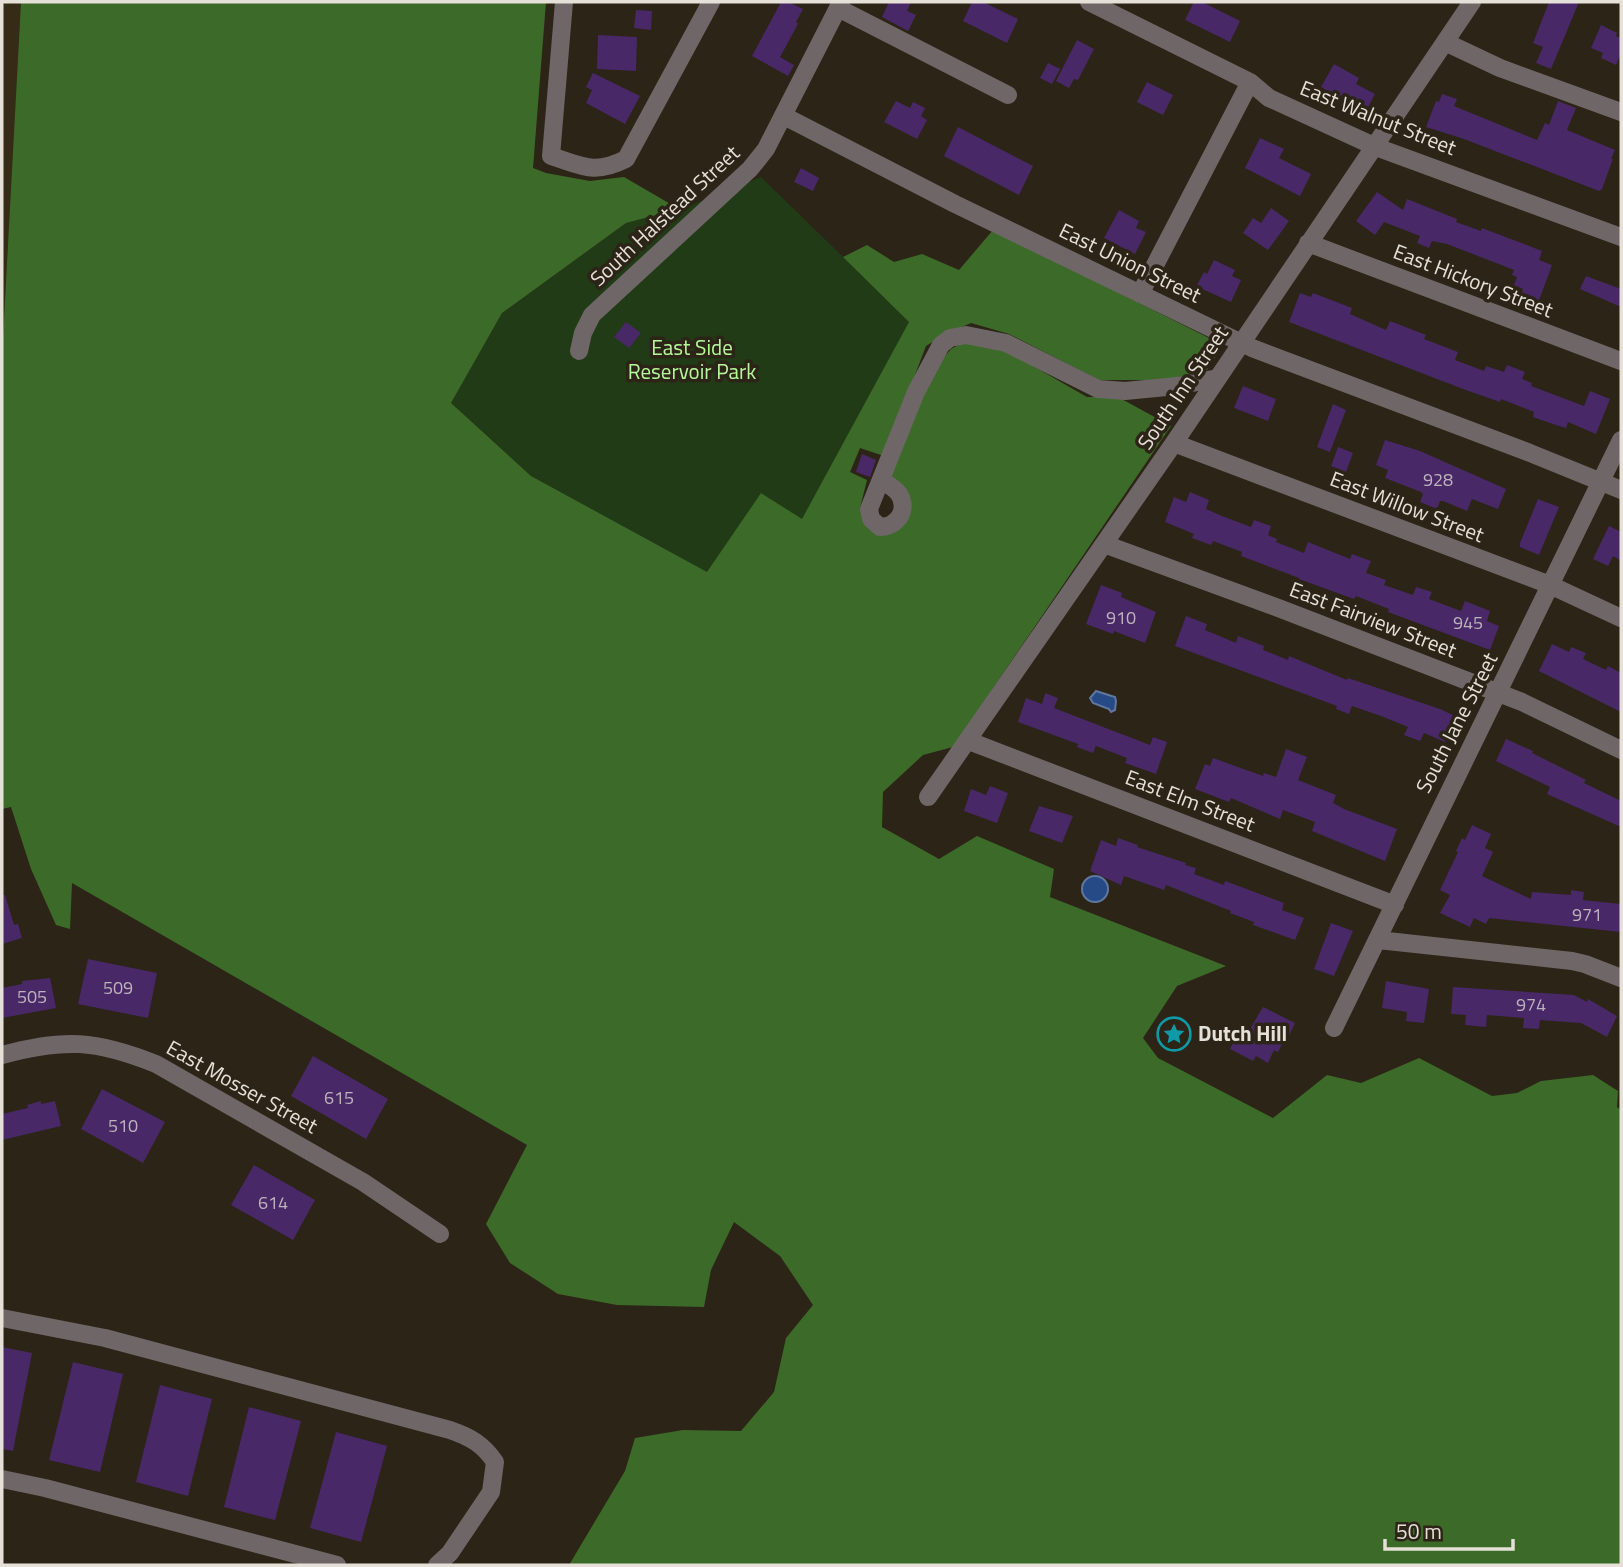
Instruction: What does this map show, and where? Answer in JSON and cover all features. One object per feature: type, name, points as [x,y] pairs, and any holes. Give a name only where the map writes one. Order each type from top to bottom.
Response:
[{"type":"street","points":[[564,2],[551,156],[595,169],[626,159],[711,2]]},
{"type":"street","name":"East Walnut Street","points":[[1089,2],[1250,82],[1269,98],[1376,146],[1621,237]]},
{"type":"street","name":"South Inn Street","points":[[928,797],[1174,443],[1472,2]]},
{"type":"street","points":[[839,5],[1008,95]]},
{"type":"street","name":"South Halstead Street","points":[[579,351],[583,333],[592,315],[750,169],[766,149],[839,5]]},
{"type":"street","points":[[1444,42],[1500,68],[1621,112]]},
{"type":"street","points":[[1140,294],[1250,82]]},
{"type":"street","name":"East Union Street","points":[[784,116],[955,204],[1241,343],[1621,490]]},
{"type":"street","name":"East Hickory Street","points":[[1308,243],[1621,361]]},
{"type":"street","points":[[881,480],[929,365],[941,345],[950,338],[966,335],[1006,343],[1098,389],[1125,391],[1177,386],[1217,378]]},
{"type":"street","name":"South Jane Street","points":[[1334,1028],[1621,440]]},
{"type":"street","name":"East Willow Street","points":[[1174,443],[1550,585],[1621,618]]},
{"type":"street","name":"East Fairview Street","points":[[1104,544],[1281,608],[1499,693],[1621,750]]},
{"type":"street","name":"East Elm Street","points":[[969,741],[1395,905]]},
{"type":"street","points":[[1378,940],[1572,961],[1621,978]]},
{"type":"street","name":"East Mosser Street","points":[[2,1055],[39,1045],[74,1042],[128,1053],[156,1064],[363,1182],[440,1234]]},
{"type":"street","points":[[2,1318],[105,1338],[472,1438],[486,1449],[495,1462],[491,1492],[450,1553],[437,1565]]},
{"type":"street","points":[[2,1479],[337,1565]]},
{"type":"shaded area","points":[[2,2],[21,2],[2,356]]},
{"type":"green space","points":[[21,2],[546,2],[533,168],[590,181],[624,177],[679,209],[626,223],[502,313],[451,403],[531,476],[707,572],[761,493],[802,519],[909,322],[843,257],[867,245],[894,262],[922,254],[959,270],[993,230],[1223,345],[1207,370],[1166,380],[1099,380],[1009,334],[971,323],[926,346],[884,456],[860,448],[850,472],[867,480],[860,508],[865,518],[901,524],[889,476],[933,370],[951,349],[966,341],[1007,351],[1087,397],[1118,397],[1171,426],[953,747],[923,755],[883,792],[882,827],[939,859],[977,836],[1054,869],[1050,897],[1226,966],[1177,986],[1143,1038],[1158,1058],[1273,1118],[1327,1075],[1361,1083],[1419,1058],[1492,1096],[1517,1093],[1541,1081],[1593,1075],[1618,1091],[1617,1107],[1621,1110],[1621,1565],[569,1565],[625,1471],[635,1438],[683,1430],[741,1431],[774,1392],[786,1338],[813,1305],[780,1256],[734,1222],[711,1270],[704,1307],[617,1305],[558,1294],[510,1263],[486,1224],[527,1145],[72,883],[70,929],[56,925],[31,869],[11,807],[2,809],[2,356]]},
{"type":"green space","name":"East Side Reservoir Park","points":[[761,177],[910,322],[802,520],[761,493],[708,573],[531,476],[451,403],[502,313],[626,223],[689,206]]},
{"type":"water","points":[[1096,691],[1115,697],[1115,710],[1111,712],[1093,703],[1090,698]]},
{"type":"water","points":[[1095,876],[1104,880],[1108,889],[1104,898],[1095,902],[1086,898],[1082,889],[1086,880]]},
{"type":"building","points":[[781,2],[788,2],[803,9],[780,57],[794,65],[788,76],[752,56]]},
{"type":"building","points":[[889,2],[911,2],[907,11],[916,15],[908,31],[882,17]]},
{"type":"building","points":[[972,2],[983,2],[1018,19],[1007,43],[963,21]]},
{"type":"building","points":[[1194,2],[1202,2],[1240,21],[1230,42],[1185,20]]},
{"type":"building","points":[[1549,2],[1579,2],[1551,69],[1536,63],[1543,47],[1533,43]]},
{"type":"building","points":[[636,10],[652,11],[651,30],[634,28]]},
{"type":"building","points":[[1601,25],[1621,38],[1621,53],[1616,65],[1601,58],[1603,53],[1591,48]]},
{"type":"building","points":[[598,35],[637,37],[636,71],[597,69]]},
{"type":"building","points":[[1077,40],[1094,49],[1078,80],[1074,79],[1069,88],[1056,81]]},
{"type":"building","points":[[1048,63],[1060,69],[1052,84],[1040,78]]},
{"type":"building","points":[[1334,64],[1359,78],[1356,84],[1375,94],[1365,113],[1321,87]]},
{"type":"building","points":[[593,73],[640,96],[625,124],[586,103],[592,90],[586,87]]},
{"type":"building","points":[[1147,82],[1173,95],[1163,115],[1137,102]]},
{"type":"building","points":[[1442,94],[1457,99],[1454,106],[1537,140],[1545,123],[1549,125],[1558,101],[1576,108],[1567,130],[1615,150],[1602,189],[1599,191],[1426,127],[1436,101],[1439,102]]},
{"type":"building","points":[[896,101],[910,108],[913,102],[925,108],[921,116],[927,120],[917,139],[884,122]]},
{"type":"building","points":[[958,127],[1033,166],[1019,195],[944,156]]},
{"type":"building","points":[[1260,138],[1284,149],[1279,158],[1311,174],[1300,196],[1245,168]]},
{"type":"building","points":[[801,168],[819,178],[813,191],[794,182]]},
{"type":"building","points":[[1377,192],[1403,210],[1407,199],[1457,219],[1456,222],[1481,231],[1482,228],[1542,251],[1539,260],[1552,265],[1537,306],[1519,299],[1523,289],[1514,285],[1517,277],[1512,275],[1514,270],[1447,244],[1432,241],[1429,248],[1417,243],[1420,236],[1384,222],[1375,235],[1356,221]]},
{"type":"building","points":[[1271,208],[1289,221],[1268,250],[1243,233],[1253,218],[1261,223]]},
{"type":"building","points":[[1119,210],[1139,221],[1136,228],[1146,232],[1135,254],[1104,238]]},
{"type":"building","points":[[1214,260],[1235,270],[1232,276],[1241,280],[1231,302],[1197,285]]},
{"type":"building","points":[[1586,276],[1621,289],[1621,307],[1580,289]]},
{"type":"building","points":[[1300,293],[1311,297],[1313,293],[1352,308],[1350,314],[1386,330],[1390,321],[1426,335],[1424,339],[1458,352],[1455,360],[1484,371],[1486,366],[1504,372],[1507,365],[1525,372],[1522,379],[1532,383],[1531,386],[1584,406],[1590,391],[1610,399],[1596,434],[1568,422],[1566,428],[1533,417],[1534,412],[1501,399],[1500,402],[1463,389],[1289,322]]},
{"type":"building","points":[[626,322],[641,333],[629,348],[614,337]]},
{"type":"building","points":[[1243,386],[1276,399],[1268,421],[1234,408]]},
{"type":"building","points":[[1333,404],[1346,410],[1330,452],[1317,447]]},
{"type":"building","points":[[1385,440],[1420,451],[1506,489],[1498,509],[1472,499],[1467,511],[1443,501],[1440,501],[1437,509],[1420,502],[1423,494],[1421,492],[1385,478],[1388,470],[1376,465]]},
{"type":"building","points":[[1338,447],[1353,453],[1346,472],[1331,466]]},
{"type":"building","points":[[862,454],[876,460],[870,477],[856,472]]},
{"type":"building","points":[[1190,492],[1209,500],[1206,509],[1222,516],[1251,527],[1254,520],[1271,526],[1268,535],[1277,539],[1276,542],[1304,553],[1308,542],[1350,559],[1352,554],[1371,561],[1366,573],[1386,580],[1384,585],[1413,595],[1416,587],[1432,592],[1429,599],[1461,611],[1465,601],[1490,611],[1487,621],[1499,626],[1490,650],[1388,612],[1389,609],[1356,596],[1354,599],[1299,579],[1241,556],[1242,552],[1213,541],[1211,545],[1192,538],[1194,534],[1165,522],[1174,497],[1186,502]]},
{"type":"building","points":[[1538,499],[1559,507],[1539,555],[1520,547]]},
{"type":"building","points":[[1609,526],[1621,532],[1621,561],[1613,556],[1608,566],[1593,559]]},
{"type":"building","points":[[1101,585],[1156,612],[1145,643],[1086,624]]},
{"type":"building","points":[[1186,616],[1207,624],[1205,630],[1236,643],[1238,636],[1264,646],[1263,650],[1288,660],[1289,656],[1347,680],[1348,678],[1455,716],[1445,742],[1424,733],[1420,741],[1404,735],[1408,727],[1381,716],[1352,706],[1349,714],[1336,709],[1337,706],[1175,646]]},
{"type":"building","points":[[1552,644],[1569,652],[1571,647],[1586,653],[1583,659],[1606,670],[1608,666],[1621,673],[1621,712],[1539,671]]},
{"type":"building","points":[[1045,693],[1058,698],[1054,708],[1150,745],[1153,737],[1167,742],[1156,774],[1125,763],[1127,758],[1096,746],[1093,753],[1077,747],[1078,744],[1018,722],[1026,698],[1042,704]]},
{"type":"building","points":[[1506,739],[1533,751],[1532,753],[1586,780],[1584,783],[1621,801],[1621,827],[1547,794],[1550,787],[1496,761]]},
{"type":"building","points":[[1286,749],[1307,757],[1298,780],[1336,795],[1333,803],[1344,809],[1397,829],[1385,861],[1312,831],[1315,822],[1283,810],[1280,819],[1231,798],[1229,802],[1195,789],[1205,764],[1210,766],[1213,758],[1263,776],[1264,773],[1276,777]]},
{"type":"building","points":[[990,786],[1008,793],[997,823],[964,811],[971,789],[986,795]]},
{"type":"building","points":[[1039,806],[1073,816],[1062,843],[1029,831]]},
{"type":"building","points":[[1472,825],[1491,834],[1485,848],[1493,852],[1482,876],[1531,899],[1532,892],[1571,895],[1571,890],[1584,892],[1583,900],[1621,904],[1621,932],[1489,918],[1486,924],[1474,918],[1470,927],[1440,913],[1450,895],[1440,890],[1462,838],[1465,840]]},
{"type":"building","points":[[1118,838],[1186,863],[1185,865],[1196,868],[1194,874],[1224,885],[1225,881],[1284,903],[1282,910],[1304,918],[1295,940],[1253,925],[1254,922],[1230,913],[1231,911],[1166,885],[1164,890],[1124,876],[1121,885],[1090,871],[1101,840],[1116,846]]},
{"type":"building","points":[[2,895],[5,895],[14,925],[18,924],[22,938],[2,944]]},
{"type":"building","points":[[1331,923],[1353,931],[1334,976],[1314,969]]},
{"type":"building","points":[[88,959],[157,973],[148,1018],[78,1004]]},
{"type":"building","points":[[50,978],[56,1008],[2,1018],[2,988],[22,984],[22,981]]},
{"type":"building","points":[[1386,981],[1429,989],[1424,1023],[1406,1021],[1407,1012],[1382,1008]]},
{"type":"building","points":[[1453,987],[1574,995],[1587,1002],[1588,999],[1617,1016],[1607,1037],[1581,1023],[1540,1020],[1539,1029],[1523,1028],[1524,1018],[1487,1015],[1486,1027],[1465,1025],[1466,1015],[1451,1014]]},
{"type":"building","points":[[1263,1007],[1295,1023],[1287,1040],[1285,1038],[1278,1052],[1274,1050],[1268,1063],[1256,1056],[1253,1061],[1230,1049],[1242,1025],[1250,1029]]},
{"type":"building","points":[[313,1056],[388,1099],[366,1139],[291,1096]]},
{"type":"building","points":[[102,1089],[165,1122],[143,1163],[81,1129]]},
{"type":"building","points":[[41,1101],[41,1104],[55,1101],[61,1126],[2,1140],[2,1114],[28,1108],[27,1105]]},
{"type":"building","points":[[254,1165],[315,1200],[293,1240],[231,1205]]},
{"type":"building","points":[[2,1347],[32,1353],[13,1451],[2,1449]]},
{"type":"building","points":[[73,1362],[123,1374],[100,1472],[49,1460]]},
{"type":"building","points":[[160,1385],[212,1399],[188,1496],[136,1482]]},
{"type":"building","points":[[249,1407],[301,1421],[275,1520],[224,1507]]},
{"type":"building","points":[[336,1432],[387,1446],[361,1542],[310,1528]]},
{"type":"place","name":"Dutch Hill","points":[[1174,1034]]}]
